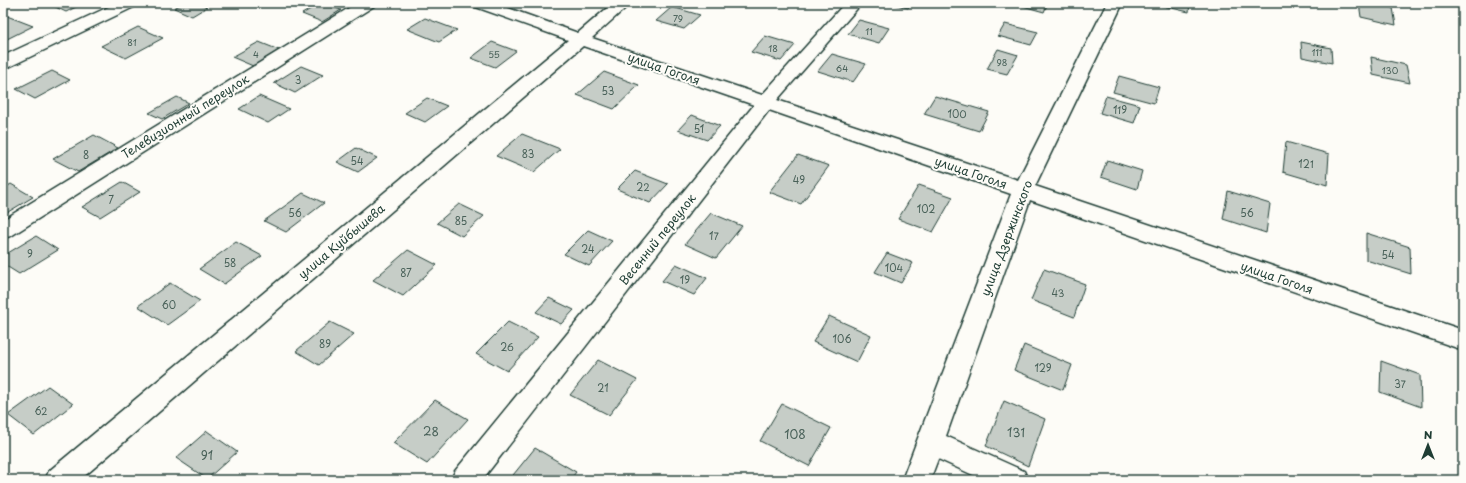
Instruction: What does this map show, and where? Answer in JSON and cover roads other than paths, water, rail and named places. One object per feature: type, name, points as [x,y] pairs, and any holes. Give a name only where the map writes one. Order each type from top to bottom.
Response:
[{"type":"street","points":[[3,63],[130,3]]},
{"type":"street","name":"Телевизионный переулок","points":[[3,230],[368,3]]},
{"type":"street","name":"улица Гоголя","points":[[479,3],[580,39],[1463,340]]},
{"type":"street","name":"улица Куйбышева","points":[[59,480],[623,3]]},
{"type":"street","name":"Весенний переулок","points":[[465,480],[766,102],[854,3]]},
{"type":"street","name":"улица Дзержинского","points":[[916,480],[1023,190],[1115,3]]},
{"type":"street","points":[[930,442],[1014,480]]}]
